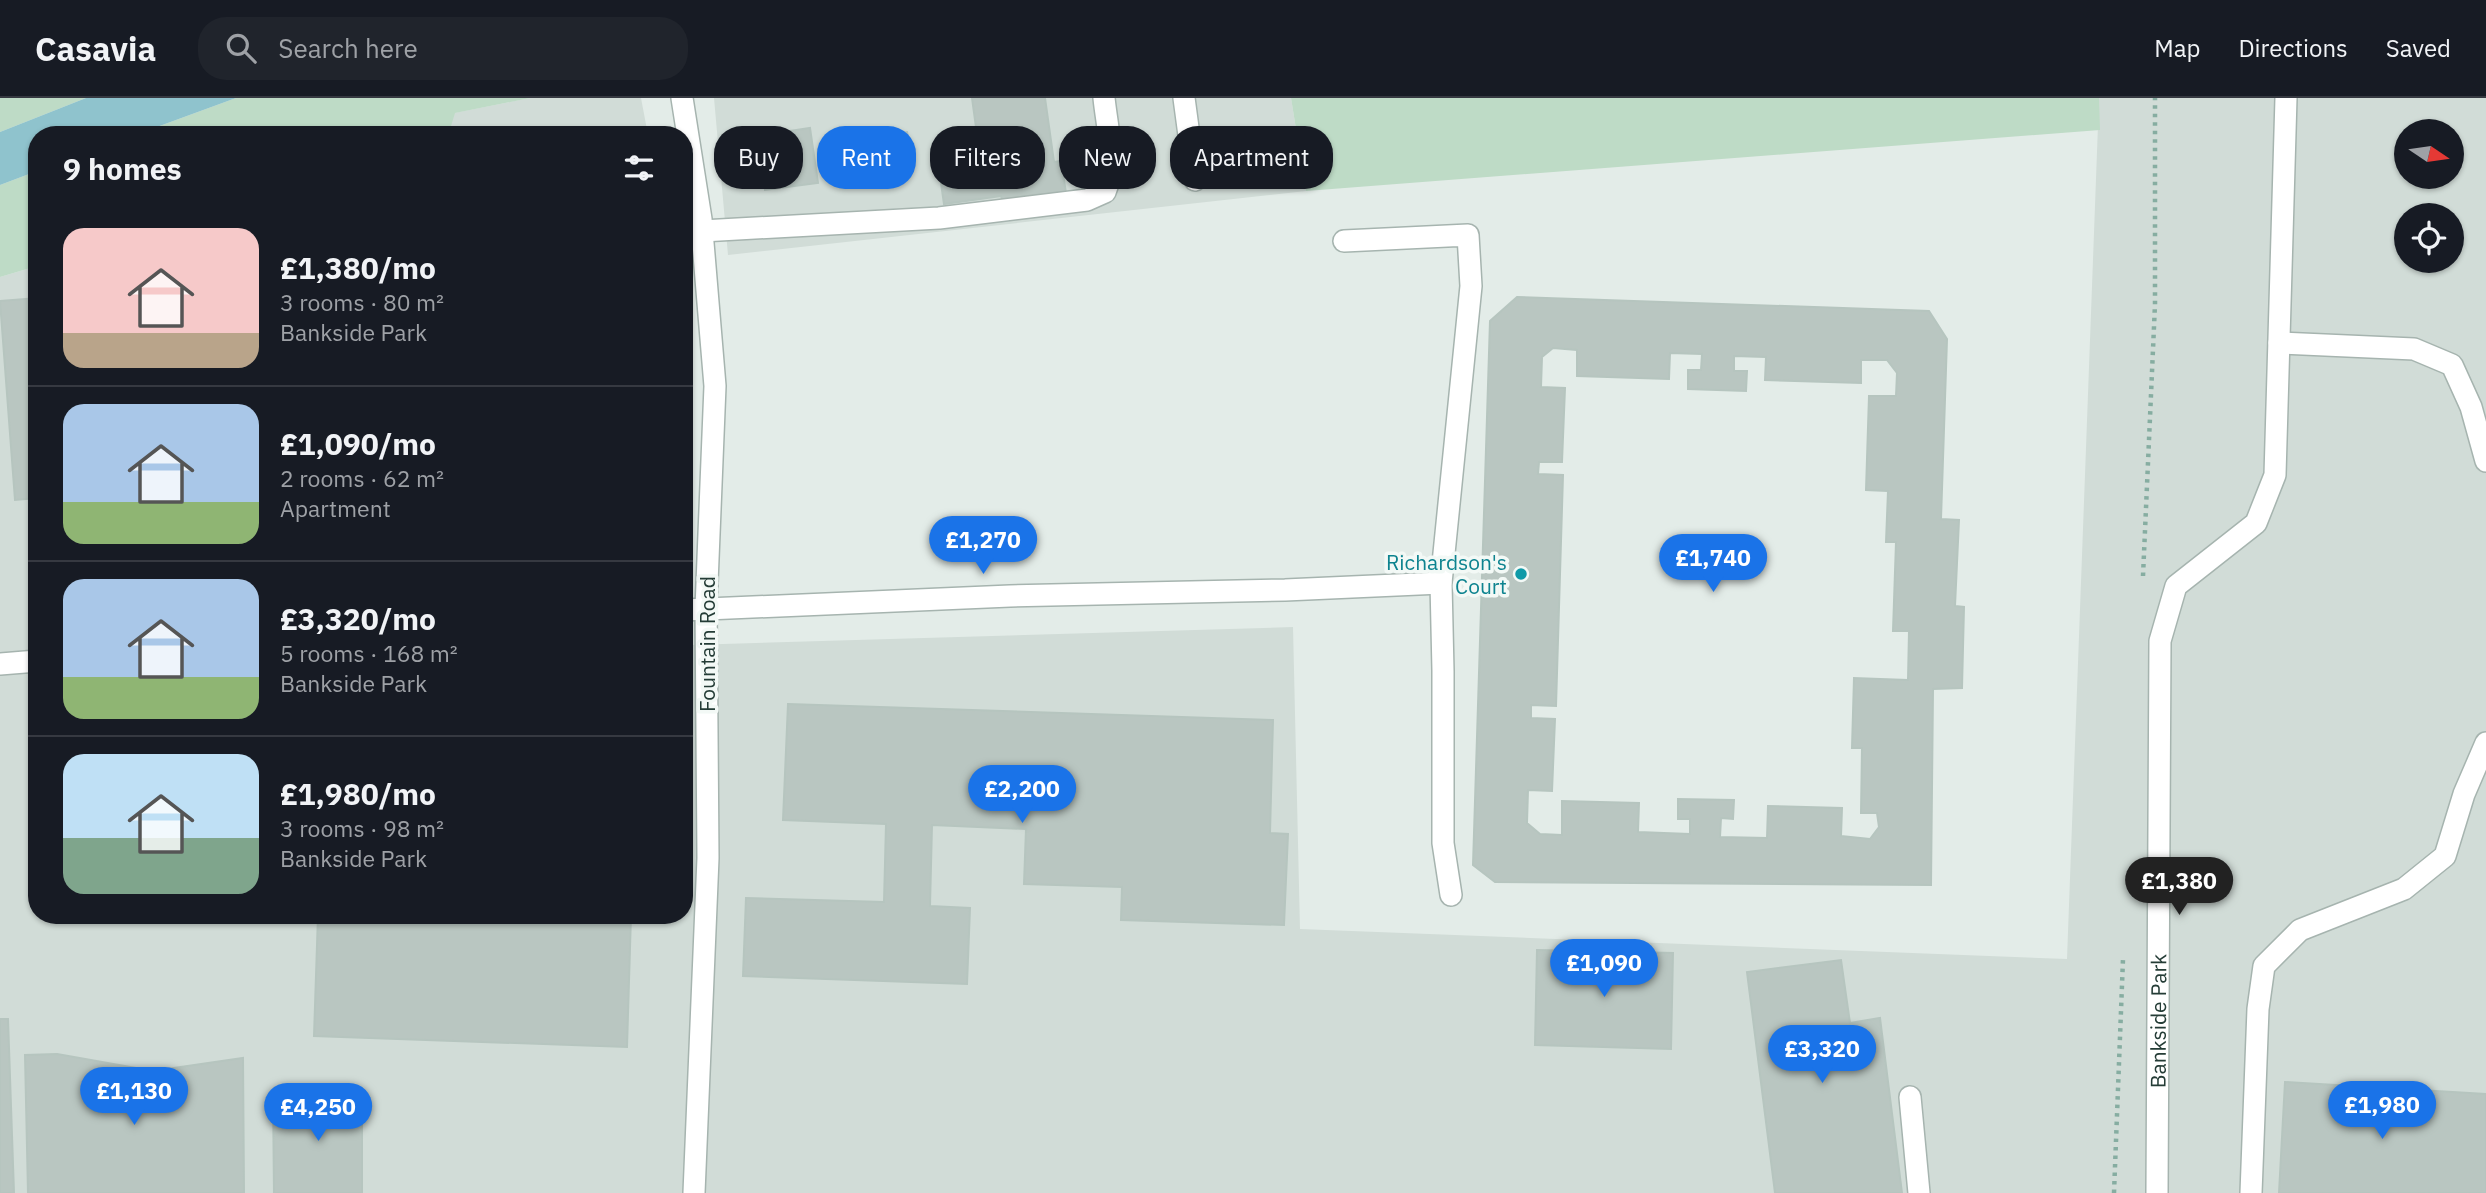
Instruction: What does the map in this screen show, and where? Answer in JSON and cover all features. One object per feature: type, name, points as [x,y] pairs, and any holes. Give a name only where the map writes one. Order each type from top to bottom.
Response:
[{"type":"street","name":"Fountain Road","points":[[682,98],[686,126]]},
{"type":"street","points":[[702,231],[939,218],[1087,200],[1105,192],[1109,182],[1111,167],[1104,98]]},
{"type":"street","points":[[1184,98],[1188,126]]},
{"type":"street","name":"Bankside Park","points":[[2157,1193],[2160,640],[2176,586],[2256,523],[2275,475],[2286,98]]},
{"type":"street","name":"Fountain Road","points":[[693,171],[702,231],[715,386],[706,608],[708,858],[694,1193]]},
{"type":"street","points":[[1344,241],[1468,235],[1471,286],[1440,583],[1443,843],[1451,895]]},
{"type":"street","points":[[2279,343],[2414,349],[2452,365],[2471,407],[2486,461]]},
{"type":"street","points":[[693,609],[1440,583]]},
{"type":"street","points":[[0,664],[28,662]]},
{"type":"street","points":[[2251,1193],[2258,1009],[2264,966],[2300,930],[2404,889],[2445,856],[2464,794],[2486,743]]},
{"type":"street","points":[[1910,1097],[1919,1193]]},
{"type":"shaded area","points":[[530,98],[641,98],[646,126],[399,126]]},
{"type":"shaded area","points":[[714,98],[1291,98],[1296,126],[1170,126],[1170,189],[1306,191],[728,255],[722,189],[803,189],[803,126],[716,126]]},
{"type":"shaded area","points":[[2099,98],[2486,98],[2486,1193],[0,1193],[0,277],[28,269],[28,924],[693,924],[693,645],[1293,627],[1300,929],[2067,959]]},
{"type":"green space","points":[[0,98],[86,98],[0,132]]},
{"type":"green space","points":[[236,98],[530,98],[455,113],[451,126],[160,126]]},
{"type":"green space","points":[[1291,98],[2099,98],[2100,130],[1333,189],[1333,126],[1296,126]]},
{"type":"green space","points":[[28,174],[28,269],[0,277],[0,185]]},
{"type":"water","points":[[86,98],[236,98],[160,126],[28,126],[28,174],[0,185],[0,132]]},
{"type":"building","points":[[972,98],[1045,98],[1054,162],[1059,161],[1059,189],[1065,189],[1066,193],[1003,202],[1001,196],[944,204],[942,189],[1045,189],[1045,126],[976,126]]},
{"type":"building","points":[[810,128],[817,183],[803,185],[803,129]]},
{"type":"building","name":"Richardson's Court","points":[[1517,297],[1929,311],[1947,339],[1941,519],[1959,520],[1955,606],[1964,607],[1962,688],[1933,689],[1931,885],[1495,882],[1473,865],[1490,321]],"holes":[[[1553,348],[1577,350],[1577,376],[1669,379],[1670,353],[1702,354],[1701,370],[1688,370],[1688,389],[1746,391],[1747,371],[1734,371],[1734,356],[1766,357],[1765,380],[1861,383],[1861,360],[1887,360],[1897,373],[1896,396],[1869,396],[1866,490],[1888,491],[1886,542],[1896,542],[1893,631],[1909,631],[1908,680],[1854,678],[1852,748],[1862,748],[1861,813],[1877,813],[1879,827],[1870,839],[1841,836],[1842,808],[1768,806],[1767,838],[1720,837],[1721,818],[1733,819],[1734,800],[1678,799],[1678,819],[1690,819],[1690,834],[1638,832],[1639,803],[1562,801],[1562,835],[1540,834],[1527,823],[1528,790],[1552,791],[1555,719],[1531,718],[1531,705],[1556,706],[1563,475],[1538,474],[1539,462],[1562,462],[1565,388],[1541,387],[1542,357]]]},
{"type":"building","points":[[28,299],[28,499],[15,500],[0,301]]},
{"type":"building","points":[[788,704],[1273,720],[1270,833],[1288,834],[1284,925],[1121,920],[1122,887],[1024,884],[1026,829],[932,825],[930,906],[970,908],[967,984],[743,976],[746,898],[884,902],[886,824],[783,820]]},
{"type":"building","points":[[318,924],[631,924],[627,1047],[314,1036]]},
{"type":"building","points":[[1537,950],[1673,953],[1671,1049],[1535,1045]]},
{"type":"building","points":[[1841,960],[1850,1023],[1880,1018],[1902,1193],[1775,1193],[1747,972]]},
{"type":"building","points":[[0,1019],[8,1019],[14,1193],[0,1193]]},
{"type":"building","points":[[57,1054],[153,1071],[243,1058],[244,1193],[28,1193],[25,1055]]},
{"type":"building","points":[[2285,1082],[2486,1094],[2486,1193],[2279,1193]]},
{"type":"building","points":[[362,1093],[362,1193],[274,1193],[273,1094]]},
{"type":"place","name":"Richardson's Court","points":[[1521,574]]}]
